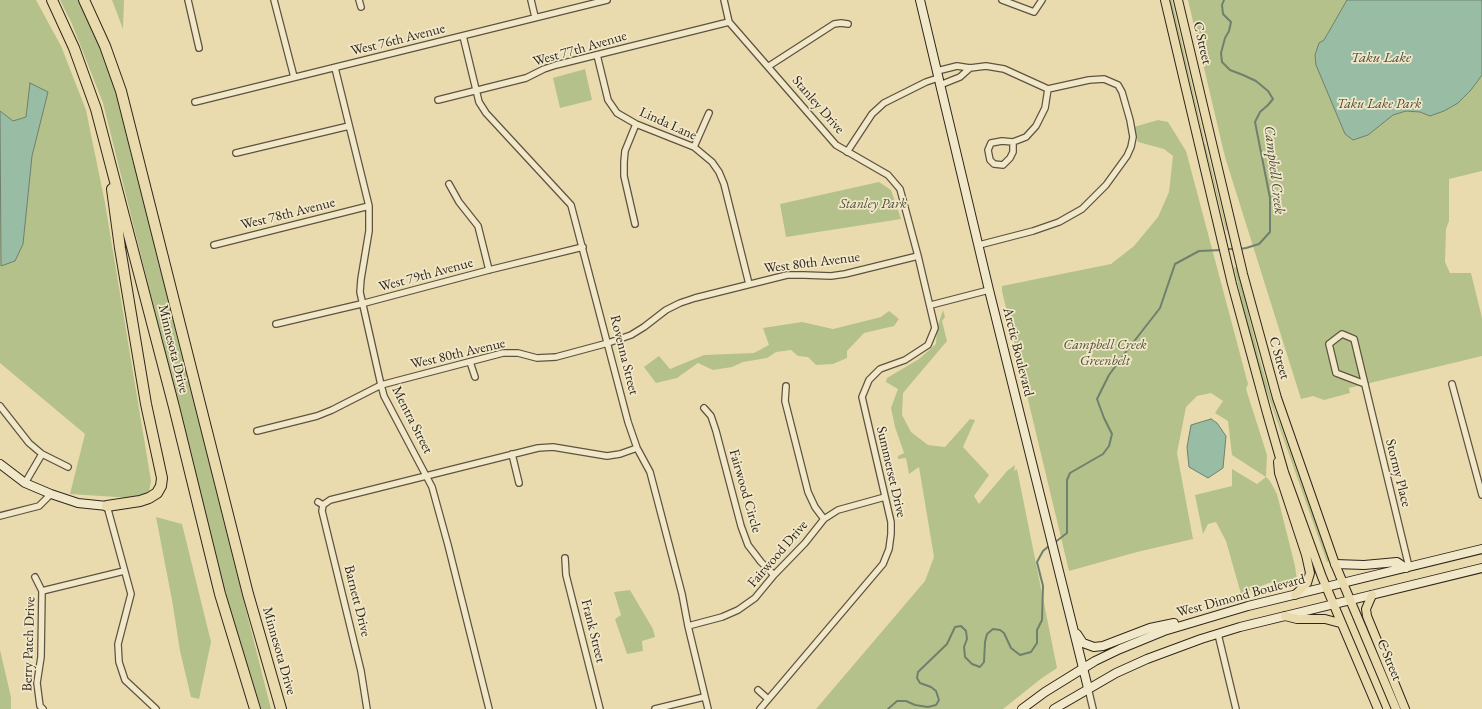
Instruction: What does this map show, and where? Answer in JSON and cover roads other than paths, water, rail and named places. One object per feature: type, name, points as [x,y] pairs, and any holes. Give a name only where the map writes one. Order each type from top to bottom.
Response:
[{"type":"highway","name":"Minnesota Drive","points":[[52,0],[74,48],[88,84],[108,150],[220,594],[254,709]]},
{"type":"highway","name":"Minnesota Drive","points":[[84,0],[110,59],[121,91],[248,594],[282,709]]},
{"type":"highway","points":[[107,506],[140,501],[149,498],[157,493],[161,486],[162,478],[146,404],[120,248],[108,150]]},
{"type":"main road","name":"Arctic Boulevard","points":[[920,0],[989,290],[1088,688]]},
{"type":"main road","name":"C Street","points":[[1165,0],[1232,284],[1262,399],[1299,515],[1340,623],[1378,709]]},
{"type":"main road","name":"C Street","points":[[1178,0],[1243,274],[1277,398],[1335,564],[1396,709]]},
{"type":"main road","points":[[1277,447],[1279,473],[1304,548],[1310,573],[1308,583],[1295,595]]},
{"type":"main road","points":[[0,464],[25,483],[50,494],[78,504],[107,506]]},
{"type":"main road","name":"West Dimond Boulevard","points":[[1022,709],[1045,692],[1083,668],[1146,637],[1202,619],[1482,549]]},
{"type":"main road","points":[[1335,564],[1364,565],[1397,562],[1408,567]]},
{"type":"main road","points":[[1054,709],[1088,688],[1147,659],[1184,644],[1285,616],[1482,568]]},
{"type":"main road","points":[[1372,595],[1366,609],[1367,616],[1405,709]]},
{"type":"main road","points":[[1285,616],[1325,619],[1340,623]]},
{"type":"main road","points":[[1073,628],[1083,643],[1094,647],[1103,646],[1150,628],[1202,619]]},
{"type":"street","points":[[188,0],[199,48]]},
{"type":"street","points":[[274,0],[294,77]]},
{"type":"street","points":[[359,0],[361,7]]},
{"type":"street","points":[[531,0],[535,17]]},
{"type":"street","name":"West 76th Avenue","points":[[195,102],[607,0]]},
{"type":"street","name":"Stanley Drive","points":[[724,0],[729,22],[743,40],[768,66],[836,145],[888,175],[900,189],[931,305]]},
{"type":"street","points":[[1002,0],[1034,12],[1042,0]]},
{"type":"street","name":"West 77th Avenue","points":[[438,100],[526,78],[556,65],[598,56],[729,22]]},
{"type":"street","points":[[768,66],[834,24],[848,24]]},
{"type":"street","name":"Rovenna Street","points":[[462,36],[479,102],[486,113],[572,205],[628,422],[637,448],[650,472],[682,594],[704,697],[708,709]]},
{"type":"street","name":"Linda Lane","points":[[598,56],[608,100],[612,108],[617,113],[636,124],[694,147],[712,162],[719,172],[724,184],[749,284]]},
{"type":"street","points":[[939,78],[957,66],[970,68],[986,66],[1004,69],[1048,89],[1089,80],[1104,79],[1118,85],[1122,92],[1130,120],[1133,137],[1127,156],[1106,185],[1082,209],[1059,222],[979,245]]},
{"type":"street","name":"Mentra Street","points":[[335,68],[369,206],[369,231],[360,279],[360,292],[380,385],[384,396],[432,487],[489,709]]},
{"type":"street","points":[[847,152],[872,114],[884,103],[926,82],[939,78],[960,77],[970,68]]},
{"type":"street","points":[[1013,142],[1013,152],[1010,158],[1003,165],[994,164],[990,160],[988,150],[991,143],[1002,141],[1013,142],[1026,137],[1036,126],[1045,108],[1048,89]]},
{"type":"street","points":[[694,147],[709,113]]},
{"type":"street","points":[[635,224],[624,176],[624,162],[625,151],[636,124]]},
{"type":"street","points":[[236,153],[349,126]]},
{"type":"street","points":[[449,184],[458,202],[478,226],[489,270]]},
{"type":"street","name":"West 78th Avenue","points":[[214,245],[369,206]]},
{"type":"street","name":"West 79th Avenue","points":[[276,324],[362,304],[489,270],[583,247]]},
{"type":"street","name":"West 80th Avenue","points":[[257,431],[317,416],[332,410],[380,385],[503,353],[518,353],[537,358],[556,357],[608,343],[631,335],[666,310],[680,303],[749,284],[787,276],[831,276],[845,274],[918,256]]},
{"type":"street","points":[[931,305],[989,290]]},
{"type":"street","name":"Summerset Drive","points":[[760,709],[883,564],[889,549],[892,534],[891,522],[862,397],[869,380],[880,369],[905,360],[928,346],[935,328],[931,305]]},
{"type":"street","name":"Stormy Place","points":[[1365,384],[1336,373],[1329,344],[1342,334],[1354,339],[1365,384],[1408,567]]},
{"type":"street","points":[[470,362],[475,378]]},
{"type":"street","points":[[1452,384],[1482,495]]},
{"type":"street","points":[[786,386],[785,402],[808,492],[815,507],[824,519]]},
{"type":"street","points":[[0,406],[29,443],[42,454],[68,467]]},
{"type":"street","name":"Fairwood Circle","points":[[704,408],[711,416],[716,431],[741,526],[748,545],[761,562],[774,575]]},
{"type":"street","points":[[426,475],[538,448],[553,447],[607,456],[620,454],[637,448]]},
{"type":"street","points":[[25,483],[42,454]]},
{"type":"street","points":[[512,454],[519,483]]},
{"type":"street","name":"Barnett Drive","points":[[367,709],[361,671],[320,503],[426,475]]},
{"type":"street","points":[[0,516],[39,506],[50,494]]},
{"type":"street","name":"Fairwood Drive","points":[[688,626],[722,617],[738,610],[755,598],[774,575],[805,543],[824,519],[838,510],[884,497]]},
{"type":"street","points":[[107,506],[131,594],[118,644],[119,662],[125,680],[156,709]]},
{"type":"street","name":"Frank Street","points":[[565,558],[566,575],[600,709]]},
{"type":"street","name":"Berry Patch Drive","points":[[43,709],[40,706],[37,684],[41,657],[42,592],[124,571]]},
{"type":"street","points":[[35,577],[42,592]]},
{"type":"street","points":[[1218,634],[1236,709]]},
{"type":"street","name":"Arctic Boulevard","points":[[1088,688],[1093,709]]},
{"type":"street","points":[[758,690],[768,699]]},
{"type":"street","points":[[655,709],[704,697]]},
{"type":"water","name":"Taku Lake","points":[[1347,0],[1482,0],[1482,75],[1471,90],[1458,103],[1444,111],[1430,116],[1420,112],[1406,111],[1393,115],[1368,135],[1353,140],[1345,134],[1316,65],[1315,55],[1319,43],[1324,40]]},
{"type":"water","points":[[30,83],[48,92],[32,156],[23,244],[15,261],[1,266],[0,111],[13,121],[26,117]]},
{"type":"water","points":[[1211,419],[1217,423],[1226,436],[1223,468],[1208,478],[1189,467],[1187,447],[1191,425]]},
{"type":"waterway","name":"Campbell Creek","points":[[1224,0],[1222,5],[1223,14],[1231,22],[1221,53],[1222,62],[1230,70],[1256,81],[1268,91],[1273,99],[1260,112],[1255,122],[1270,198],[1270,232],[1259,244],[1240,249]]},
{"type":"waterway","name":"Campbell Creek","points":[[1226,249],[1236,249]]},
{"type":"waterway","name":"Campbell Creek","points":[[1054,543],[1067,533],[1067,480],[1070,473],[1103,454],[1109,446],[1112,434],[1097,399],[1109,375],[1160,308],[1175,264],[1199,251],[1222,250]]},
{"type":"waterway","name":"Campbell Creek","points":[[888,709],[897,701],[906,701],[915,705],[928,707],[936,705],[939,700],[936,691],[931,687],[920,683],[917,678],[918,672],[947,644],[955,627],[961,626],[966,631],[967,639],[964,647],[965,657],[972,664],[980,667],[984,662],[987,634],[993,629],[1000,630],[1004,633],[1011,648],[1020,655],[1031,652],[1037,643],[1037,630],[1042,620],[1043,586],[1037,562],[1043,551],[1050,545]]},
{"type":"park label","name":"Taku Lake Park","points":[[1379,104]]},
{"type":"park label","name":"Stanley Park","points":[[873,204]]},
{"type":"park label","name":"Campbell Creek Greenbelt","points":[[1105,354]]}]
